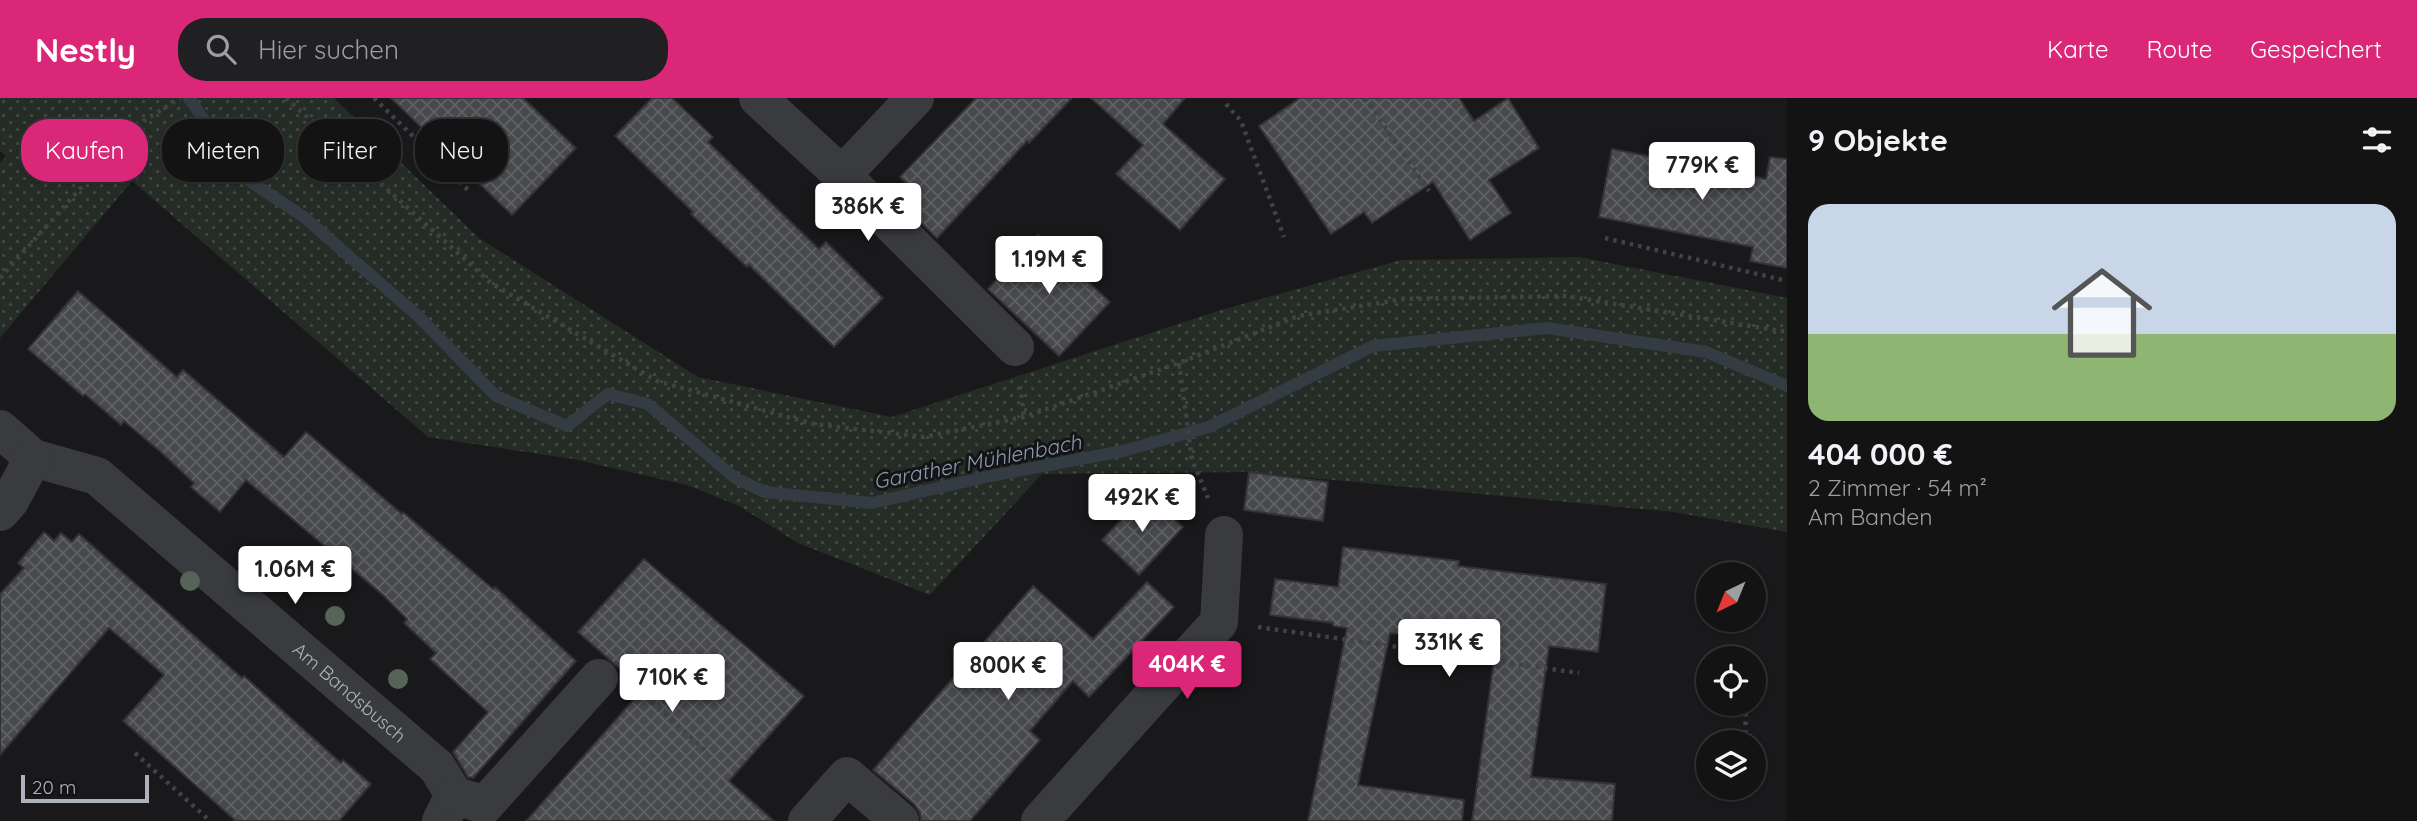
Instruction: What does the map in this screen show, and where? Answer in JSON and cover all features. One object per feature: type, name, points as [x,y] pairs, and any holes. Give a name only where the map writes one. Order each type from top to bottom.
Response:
[{"type":"street","points":[[758,98],[842,175],[1015,348]]},
{"type":"street","points":[[842,175],[915,98]]},
{"type":"street","name":"Am Bandsbusch","points":[[0,429],[33,458],[97,476],[437,767],[447,808],[485,805],[599,678]]},
{"type":"street","points":[[0,512],[10,501],[33,458]]},
{"type":"street","points":[[1040,821],[1219,622],[1224,535]]},
{"type":"street","points":[[807,821],[847,776],[900,821]]},
{"type":"path","points":[[0,278],[137,125],[180,98]]},
{"type":"path","points":[[374,98],[471,193]]},
{"type":"path","points":[[1365,98],[1429,191]]},
{"type":"path","points":[[1226,104],[1241,121],[1284,237]]},
{"type":"path","points":[[1605,238],[1787,281]]},
{"type":"path","points":[[1179,363],[1192,458]]},
{"type":"path","points":[[1219,622],[1579,673]]},
{"type":"path","points":[[599,678],[637,690],[706,751]]},
{"type":"path","points":[[135,753],[210,821]]},
{"type":"shaded area","points":[[0,98],[334,98],[356,119],[298,119],[298,182],[401,182],[401,163],[415,176],[415,182],[421,182],[479,238],[698,377],[892,417],[1218,311],[1401,260],[1579,257],[1787,298],[1787,532],[1673,512],[1249,472],[1042,474],[930,595],[798,543],[739,506],[687,485],[573,459],[428,437],[133,182],[148,182],[148,119],[21,119],[21,182],[131,182],[0,338],[0,163],[6,156],[0,151]]},
{"type":"building","points":[[391,98],[523,98],[576,148],[512,215],[478,182],[508,182],[508,119],[415,119],[415,121]]},
{"type":"building","points":[[652,98],[672,98],[713,137],[708,142],[819,249],[826,242],[883,298],[834,347],[749,265],[747,267],[691,214],[693,212],[615,136]]},
{"type":"building","points":[[976,98],[1072,98],[1029,143],[1027,141],[937,238],[905,207],[917,194],[900,177]]},
{"type":"building","points":[[1091,98],[1185,98],[1163,124],[1225,179],[1180,230],[1116,174],[1143,145]]},
{"type":"building","points":[[1300,98],[1459,98],[1474,121],[1508,98],[1539,148],[1489,180],[1511,213],[1470,240],[1433,182],[1372,223],[1364,212],[1331,234],[1259,126]]},
{"type":"building","points":[[1612,149],[1766,179],[1770,157],[1787,159],[1787,268],[1750,261],[1753,247],[1599,217]]},
{"type":"building","points":[[1038,235],[1110,302],[1059,356],[988,289]]},
{"type":"building","points":[[78,291],[177,377],[183,370],[284,457],[306,432],[493,589],[495,587],[576,661],[473,778],[468,777],[453,752],[488,712],[430,659],[436,653],[404,623],[407,619],[383,595],[246,480],[220,512],[191,487],[194,483],[162,453],[124,421],[121,425],[85,394],[83,396],[28,349]]},
{"type":"building","points":[[1249,472],[1328,482],[1323,521],[1244,510]]},
{"type":"building","points":[[1146,493],[1183,527],[1139,575],[1102,540]]},
{"type":"building","points":[[44,532],[54,541],[61,533],[72,542],[79,534],[341,763],[343,760],[371,784],[339,821],[236,821],[123,721],[164,675],[109,628],[0,755],[0,594],[24,568],[18,563]]},
{"type":"building","points":[[1343,547],[1459,561],[1458,566],[1606,584],[1598,652],[1549,646],[1531,777],[1615,784],[1612,821],[1472,821],[1496,645],[1390,633],[1358,785],[1464,800],[1462,821],[1308,821],[1347,628],[1333,626],[1333,623],[1270,615],[1275,579],[1338,587]]},
{"type":"building","points":[[644,559],[804,696],[729,781],[774,821],[526,821],[643,689],[578,632]]},
{"type":"building","points":[[1147,582],[1174,607],[1089,697],[1073,681],[1030,731],[1040,740],[970,821],[921,821],[920,813],[914,804],[873,770],[1033,586],[1093,639]]},
{"type":"waterway","name":"Garather Mühlenbach","points":[[189,98],[242,176],[304,217],[418,316],[496,396],[567,426],[608,394],[648,404],[735,478],[765,492],[872,503],[990,476],[1123,451],[1209,427],[1373,346],[1547,328],[1706,352],[1787,386]]}]
